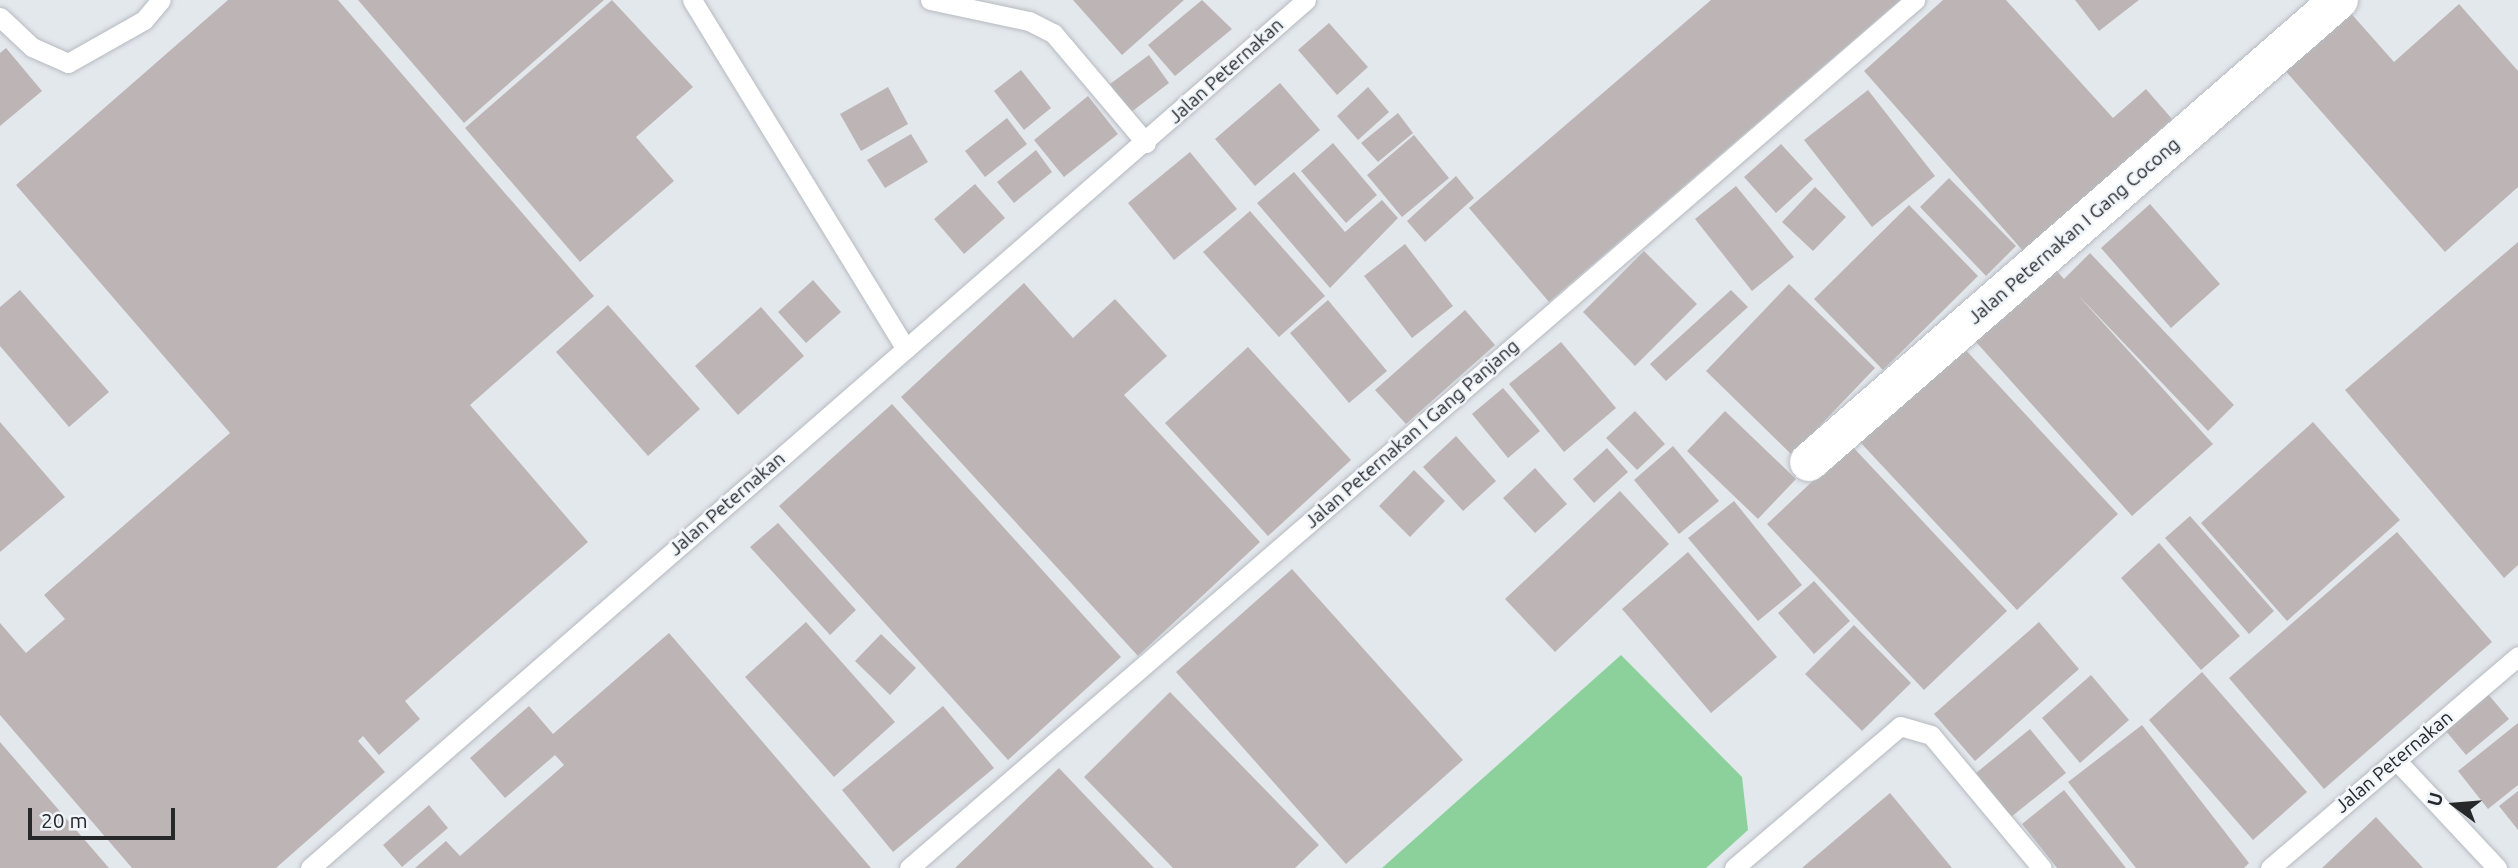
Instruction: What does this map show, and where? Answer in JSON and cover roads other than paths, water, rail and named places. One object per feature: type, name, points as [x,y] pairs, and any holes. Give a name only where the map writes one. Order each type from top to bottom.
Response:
[{"type":"street","name":"Jalan Peternakan I Gang Cocong","points":[[1809,462],[2339,0]]},
{"type":"lane","points":[[0,17],[32,47],[68,63],[144,20],[161,0]]},
{"type":"lane","points":[[692,0],[906,349]]},
{"type":"lane","points":[[930,0],[1029,21],[1053,33],[1146,143]]},
{"type":"lane","name":"Jalan Peternakan","points":[[310,868],[1146,143],[1306,0]]},
{"type":"lane","name":"Jalan Peternakan I Gang Panjang","points":[[909,868],[1915,0]]},
{"type":"lane","name":"Jalan Peternakan","points":[[2270,868],[2518,656]]},
{"type":"lane","points":[[1734,868],[1900,726],[1931,735],[2042,868]]},
{"type":"lane","points":[[2396,760],[2497,868]]}]
